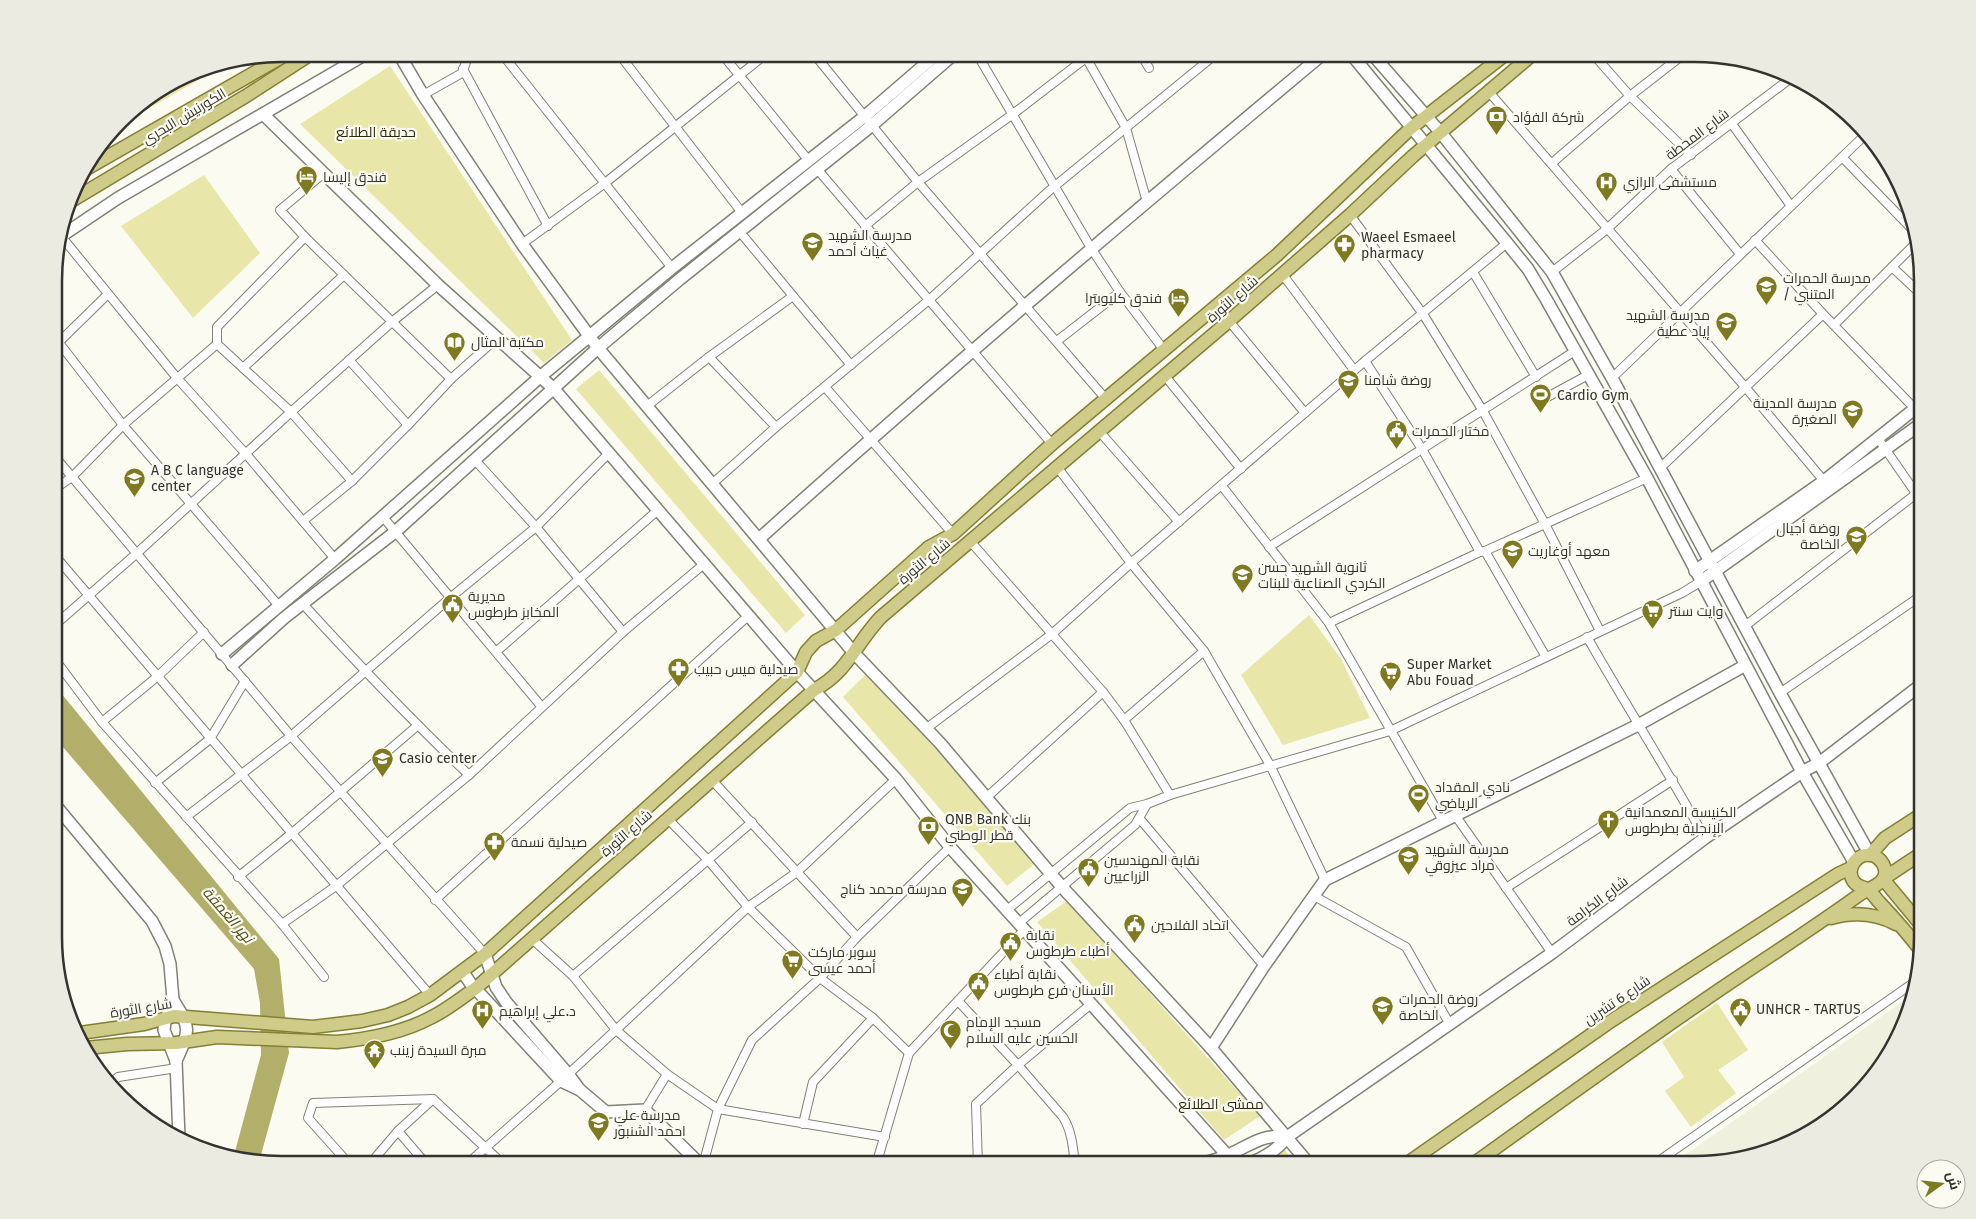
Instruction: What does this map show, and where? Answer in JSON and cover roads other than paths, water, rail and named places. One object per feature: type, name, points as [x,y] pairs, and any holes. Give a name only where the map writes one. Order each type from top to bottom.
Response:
[{"type":"main road","name":"الكورنيش البحري","points":[[80,196],[246,96],[299,62]]},
{"type":"main road","name":"شارع الثورة","points":[[84,1032],[144,1024],[167,1018],[184,1017],[313,1027],[362,1021],[388,1015],[430,995],[485,954],[797,672],[802,658],[822,636],[836,630],[929,547],[953,534],[1105,398],[1277,255],[1411,128],[1496,62]]},
{"type":"main road","name":"شارع الثورة","points":[[185,1041],[237,1036],[353,1040],[400,1030],[430,1018],[476,988],[711,779],[814,690],[836,675],[881,617],[1230,321],[1350,215],[1425,145],[1524,62]]},
{"type":"main road","name":"الكورنيش البحري","points":[[98,162],[272,63]]},
{"type":"main road","points":[[1870,855],[1885,838],[1914,819]]},
{"type":"main road","points":[[1883,879],[1885,869],[1883,864],[1880,860],[1870,855],[1861,856],[1853,865],[1854,882],[1867,889],[1914,942]]},
{"type":"main road","points":[[1485,1156],[1639,1045],[1826,919],[1867,889],[1877,887],[1883,879],[1914,858]]},
{"type":"main road","name":"شارع 6 تشرين","points":[[1418,1156],[1608,1023],[1853,865]]},
{"type":"main road","points":[[1883,879],[1914,916]]},
{"type":"main road","points":[[1826,919],[1847,914],[1866,914],[1886,919],[1903,928]]},
{"type":"main road","points":[[92,1047],[185,1041]]},
{"type":"street","points":[[69,232],[118,198],[352,62]]},
{"type":"street","points":[[405,62],[423,94],[522,244],[588,336],[854,653],[927,728],[1062,887],[1211,1048],[1303,1156]]},
{"type":"street","points":[[423,94],[462,72],[466,62]]},
{"type":"street","points":[[508,62],[672,268]]},
{"type":"street","points":[[625,62],[743,214]]},
{"type":"street","points":[[729,62],[810,161]]},
{"type":"street","points":[[522,244],[604,183],[757,62]]},
{"type":"street","points":[[820,62],[918,182],[1105,398]]},
{"type":"street","points":[[232,664],[302,603],[395,532],[598,348],[680,279],[818,170],[868,122],[924,62]]},
{"type":"street","points":[[222,654],[335,559],[588,336],[810,161],[868,122],[944,62]]},
{"type":"street","points":[[982,62],[1091,248],[1120,292],[1164,350]]},
{"type":"street","points":[[866,226],[918,182],[1013,114],[1078,62]]},
{"type":"street","points":[[1091,62],[1126,128],[1147,202]]},
{"type":"street","points":[[1146,62],[1149,68]]},
{"type":"street","points":[[712,484],[776,427],[928,300],[1054,187],[1206,62]]},
{"type":"street","points":[[759,539],[870,439],[972,353],[1091,248],[1313,62]]},
{"type":"street","points":[[1357,62],[1528,269],[1647,478],[1744,666],[1853,865]]},
{"type":"street","points":[[1379,62],[1441,133],[1552,272],[1612,378],[1780,693],[1870,855]]},
{"type":"street","points":[[1600,62],[1630,96],[1691,155]]},
{"type":"street","points":[[1552,163],[1630,96],[1674,62]]},
{"type":"street","points":[[463,70],[548,226]]},
{"type":"street","name":"شارع المحطة","points":[[1552,272],[1606,229],[1671,169],[1785,82]]},
{"type":"street","points":[[1489,92],[1746,388],[1824,481]]},
{"type":"street","points":[[263,114],[438,284],[554,389],[797,672],[896,779],[950,847],[1227,1156],[1260,1139],[1273,1136],[1287,1137]]},
{"type":"street","points":[[1732,124],[1791,206]]},
{"type":"street","points":[[1612,378],[1861,139]]},
{"type":"street","points":[[1842,157],[1906,223]]},
{"type":"street","points":[[1671,169],[1740,254]]},
{"type":"street","points":[[818,170],[972,353],[1052,444]]},
{"type":"street","points":[[324,173],[280,210],[304,237],[451,378]]},
{"type":"street","points":[[1350,215],[1423,314],[1483,411],[1545,524],[1600,632]]},
{"type":"street","points":[[740,232],[851,366]]},
{"type":"street","points":[[304,237],[217,327],[217,344],[291,412],[352,481]]},
{"type":"street","points":[[1755,240],[1823,314],[1914,403]]},
{"type":"street","points":[[66,243],[177,378],[246,454],[335,559]]},
{"type":"street","points":[[927,728],[1052,634],[1354,370],[1507,243]]},
{"type":"street","points":[[1834,325],[1911,248]]},
{"type":"street","points":[[1892,267],[1914,287]]},
{"type":"street","points":[[1472,272],[1536,377]]},
{"type":"street","points":[[243,368],[344,275]]},
{"type":"street","points":[[1282,275],[1354,370]]},
{"type":"street","points":[[62,619],[136,554],[349,360],[438,284]]},
{"type":"street","points":[[1057,341],[1120,292]]},
{"type":"street","points":[[62,337],[108,294]]},
{"type":"street","points":[[647,406],[709,357],[793,296]]},
{"type":"street","points":[[1660,468],[1823,314]]},
{"type":"street","points":[[1230,321],[1305,413]]},
{"type":"street","points":[[303,522],[352,481],[408,425],[451,378],[498,337]]},
{"type":"street","points":[[62,484],[72,477],[123,424],[217,344]]},
{"type":"street","points":[[62,348],[123,424],[279,606]]},
{"type":"street","points":[[1270,547],[1575,351]]},
{"type":"street","points":[[709,357],[776,427]]},
{"type":"street","points":[[349,360],[408,425]]},
{"type":"street","points":[[1365,361],[1422,449],[1546,657]]},
{"type":"street","points":[[1540,401],[1588,374]]},
{"type":"street","points":[[1165,376],[1241,469]]},
{"type":"street","points":[[825,387],[953,534]]},
{"type":"street","points":[[1007,910],[1125,811],[1170,794],[1390,731],[1682,593],[1698,577],[1877,438],[1914,413]]},
{"type":"street","points":[[1713,566],[1914,429]]},
{"type":"street","points":[[1099,431],[1179,522]]},
{"type":"street","points":[[1877,438],[1914,491]]},
{"type":"street","points":[[186,817],[292,736],[450,598],[536,528],[609,453]]},
{"type":"street","points":[[475,460],[536,528],[623,632]]},
{"type":"street","points":[[62,465],[292,736],[342,791],[435,900],[485,954],[496,987],[565,1077]]},
{"type":"street","points":[[1057,467],[1131,563],[1204,651],[1270,765],[1325,880]]},
{"type":"street","points":[[1329,623],[1647,478]]},
{"type":"street","points":[[1222,486],[1329,623],[1443,821]]},
{"type":"street","points":[[1745,626],[1914,496]]},
{"type":"street","points":[[496,651],[658,510]]},
{"type":"street","points":[[383,517],[541,706]]},
{"type":"street","points":[[970,541],[1103,692],[1124,720],[1170,794]]},
{"type":"street","points":[[282,924],[336,886],[387,845],[469,775],[541,706],[623,632],[704,564]]},
{"type":"street","points":[[62,565],[430,995]]},
{"type":"street","points":[[1780,693],[1914,601]]},
{"type":"street","points":[[302,603],[417,726],[469,775]]},
{"type":"street","points":[[435,900],[748,616]]},
{"type":"street","points":[[102,722],[158,676],[204,632]]},
{"type":"street","points":[[1588,637],[1704,838]]},
{"type":"street","points":[[1124,720],[1204,651]]},
{"type":"street","points":[[1211,1048],[1264,966],[1325,880],[1638,725],[1744,666]]},
{"type":"street","points":[[62,669],[102,722],[238,877],[282,924],[324,977]]},
{"type":"street","points":[[155,783],[210,738],[245,681]]},
{"type":"street","name":"شارع الكرامة","points":[[1262,1156],[1449,1023],[1552,953],[1704,838],[1819,762],[1914,690]]},
{"type":"street","points":[[987,797],[1103,692]]},
{"type":"street","points":[[238,877],[417,726]]},
{"type":"street","points":[[711,779],[858,937]]},
{"type":"street","points":[[477,1156],[565,1077],[748,907],[797,872],[896,779]]},
{"type":"street","points":[[1506,888],[1672,780]]},
{"type":"street","points":[[879,1156],[910,1053],[958,1001],[1022,926],[1062,887],[1140,819],[1147,804]]},
{"type":"street","points":[[62,816],[157,929],[168,955],[173,1000],[164,1030],[177,1064]]},
{"type":"street","points":[[1455,816],[1552,953]]},
{"type":"street","points":[[667,818],[708,860],[748,907],[820,978],[873,1018],[910,1053]]},
{"type":"street","points":[[1140,819],[1264,966]]},
{"type":"street","points":[[573,976],[752,822]]},
{"type":"street","points":[[705,1156],[718,1109],[752,1040],[820,978],[858,937],[950,847]]},
{"type":"street","points":[[1314,896],[1406,947],[1449,1023]]},
{"type":"street","points":[[531,938],[573,976],[616,1030],[667,1074],[718,1109],[885,1137]]},
{"type":"street","points":[[462,971],[476,988],[565,1077],[606,1112],[645,1110],[693,1156]]},
{"type":"street","points":[[1666,1156],[1908,987]]},
{"type":"street","points":[[173,1000],[184,1017],[187,1029],[177,1064],[179,1131]]},
{"type":"street","points":[[958,1001],[1018,1065],[1068,1125],[1073,1156]]},
{"type":"street","points":[[978,1156],[976,1104],[1018,1065],[1091,1004]]},
{"type":"street","points":[[803,1124],[813,1082],[873,1018]]},
{"type":"street","points":[[115,1080],[118,1077],[177,1064]]},
{"type":"street","points":[[645,1110],[667,1074]]},
{"type":"street","points":[[376,1156],[398,1131],[433,1099]]},
{"type":"street","points":[[342,1156],[308,1118],[312,1103],[433,1099],[494,1156]]},
{"type":"street","points":[[398,1131],[419,1156]]},
{"type":"water","name":"نهر الغمقة","points":[[62,694],[279,959],[289,1053],[261,1156],[235,1151],[261,1055],[260,1003],[254,969],[62,746]]},
{"type":"place","name":"شركة الفؤاد","points":[[1497,136]]},
{"type":"place","name":"فندق إليسا","points":[[307,196]]},
{"type":"place","name":"مستشفى الرازي","points":[[1607,201]]},
{"type":"place","name":"مدرسة الشهيد غياث أحمد","points":[[812,262]]},
{"type":"place","name":"Waeel Esmaeel pharmacy","points":[[1345,264]]},
{"type":"place","name":"مدرسة الحمرات / المتنبي","points":[[1767,305]]},
{"type":"place","name":"فندق كليوبترا","points":[[1178,317]]},
{"type":"place","name":"مدرسة الشهيد إياد عطية","points":[[1726,342]]},
{"type":"place","name":"مكتبة المثال","points":[[455,361]]},
{"type":"place","name":"روضة شامنا","points":[[1348,399]]},
{"type":"place","name":"Cardio Gym","points":[[1541,414]]},
{"type":"place","name":"مدرسة المدينة الصغيرة","points":[[1853,430]]},
{"type":"place","name":"مختار الحمرات","points":[[1396,450]]},
{"type":"place","name":"A B C language center","points":[[135,497]]},
{"type":"place","name":"روضة أجيال الخاصة","points":[[1856,555]]},
{"type":"place","name":"معهد أوغاريت","points":[[1512,570]]},
{"type":"place","name":"ثانوية الشهيد حسن الكردي الصناعية للبنات","points":[[1242,594]]},
{"type":"place","name":"مديرية المخابز طرطوس","points":[[452,623]]},
{"type":"place","name":"وايت سنتر","points":[[1653,630]]},
{"type":"place","name":"صيدلية ميس حبيب","points":[[678,688]]},
{"type":"place","name":"Super Market Abu Fouad","points":[[1391,691]]},
{"type":"place","name":"Casio center","points":[[383,777]]},
{"type":"place","name":"نادي المقداد الرياضي","points":[[1419,814]]},
{"type":"place","name":"الكنيسة المعمدانية الإنجلية بطرطوس","points":[[1609,839]]},
{"type":"place","name":"QNB Bank بنك قطر الوطني","points":[[929,846]]},
{"type":"place","name":"صيدلية نسمة","points":[[495,861]]},
{"type":"place","name":"مدرسة الشهيد مراد عيزوقي","points":[[1409,876]]},
{"type":"place","name":"نقابة المهندسين الزراعيين","points":[[1088,887]]},
{"type":"place","name":"مدرسة محمد كناج","points":[[963,908]]},
{"type":"place","name":"اتحاد الفلاحين","points":[[1135,944]]},
{"type":"place","name":"نقابة أطباء طرطوس","points":[[1010,962]]},
{"type":"place","name":"سوبر ماركت أحمد عيسى","points":[[792,979]]},
{"type":"place","name":"نقابة أطباء الأسنان فرع طرطوس","points":[[978,1001]]},
{"type":"place","name":"روضة الحمرات الخاصة","points":[[1383,1026]]},
{"type":"place","name":"UNHCR - TARTUS","points":[[1740,1028]]},
{"type":"place","name":"د.علي إبراهيم","points":[[483,1030]]},
{"type":"place","name":"مسجد الإمام الحسين عليه السلام","points":[[950,1049]]},
{"type":"place","name":"مبرة السيدة زينب","points":[[374,1069]]},
{"type":"place","name":"مدرسة علي احمد الشنبور","points":[[598,1142]]},
{"type":"park label","name":"حديقة الطلائع","points":[[376,132]]},
{"type":"park label","name":"ممشى الطلائع","points":[[1221,1104]]}]
